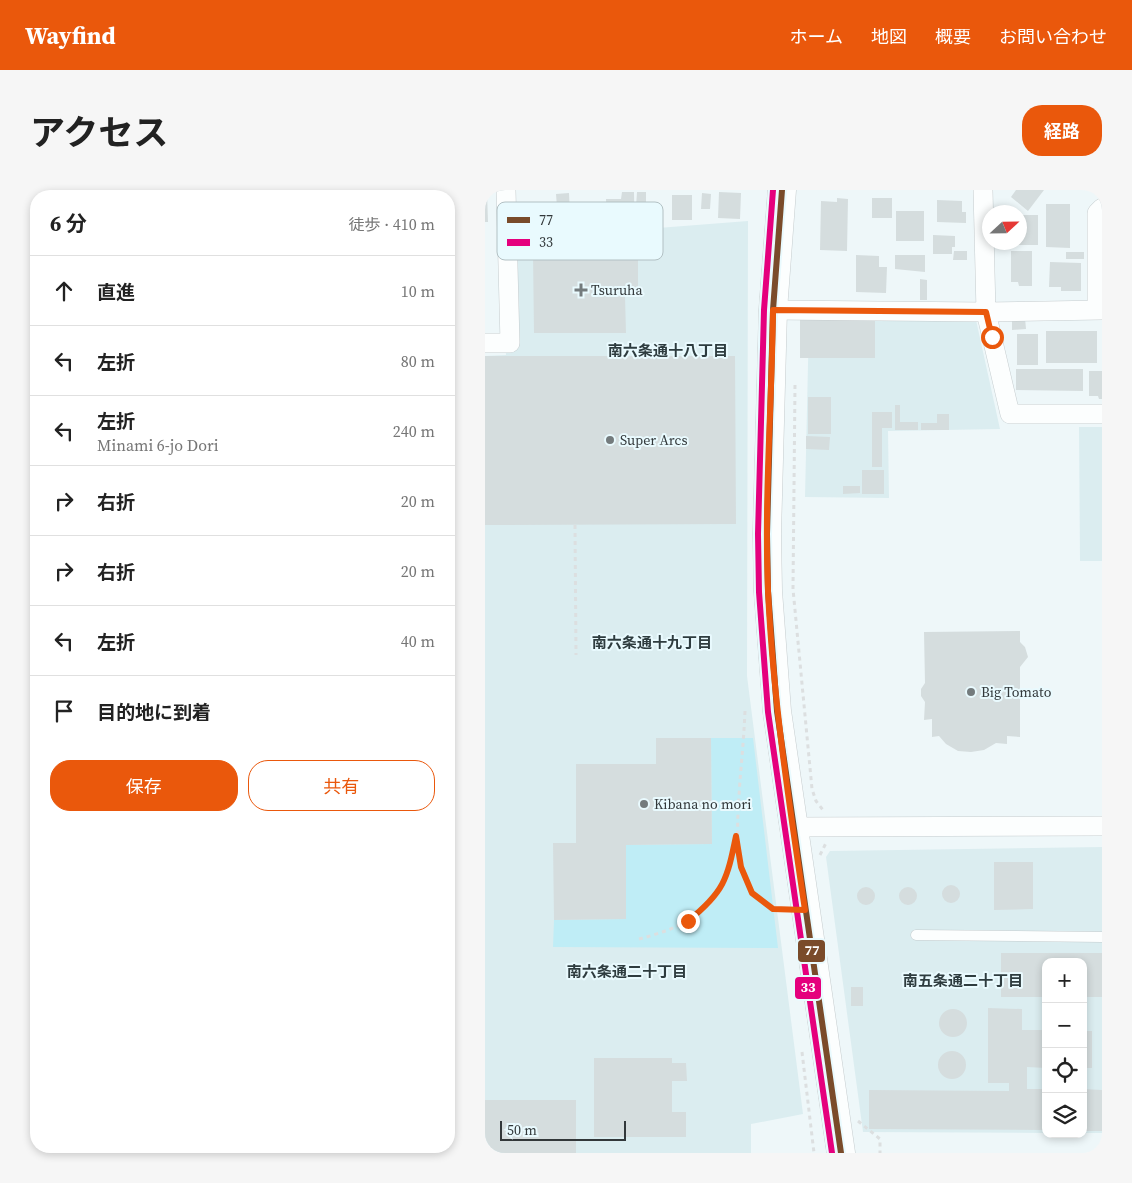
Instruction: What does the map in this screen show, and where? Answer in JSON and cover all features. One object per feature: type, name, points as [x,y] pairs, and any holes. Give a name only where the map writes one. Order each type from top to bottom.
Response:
[{"type":"street","points":[[782,190],[773,310],[767,534],[768,591],[777,711],[792,827],[841,1153]]},
{"type":"street","points":[[983,190],[986,312],[1010,414],[1102,414]]},
{"type":"street","points":[[773,310],[986,312],[1099,310],[1097,214],[1102,208]]},
{"type":"street","points":[[485,343],[510,343],[508,260]]},
{"type":"street","points":[[792,827],[1102,826]]},
{"type":"lane","points":[[915,935],[1102,937]]},
{"type":"path","points":[[795,380],[793,588],[812,789],[817,802],[824,810]]},
{"type":"path","points":[[575,525],[576,655]]},
{"type":"path","points":[[639,939],[667,932],[688,921],[721,889],[729,872],[736,836],[745,711]]},
{"type":"path","points":[[736,836],[741,867],[752,893],[773,909],[805,910]]},
{"type":"shaded area","points":[[748,221],[747,676],[803,1114],[751,1124],[751,1153],[485,1153],[485,356],[506,355],[501,260],[663,260],[663,228]]},
{"type":"shaded area","points":[[809,320],[976,320],[1000,429],[888,431],[889,498],[805,497]]},
{"type":"shaded area","points":[[1079,427],[1102,427],[1102,561],[1080,561]]},
{"type":"shaded area","points":[[711,738],[753,738],[778,948],[553,947],[554,920],[626,919],[626,845],[712,844]]},
{"type":"shaded area","points":[[1102,847],[1102,1133],[1087,1133],[1087,958],[1042,958],[1042,1133],[863,1132],[826,857],[830,851]]},
{"type":"building","points":[[1016,190],[1044,190],[1028,211],[1027,205],[1021,205],[1011,197]]},
{"type":"building","points":[[622,192],[634,192],[634,202],[606,202],[606,199],[621,199]]},
{"type":"building","points":[[637,192],[646,192],[646,202],[636,202]]},
{"type":"building","points":[[719,192],[741,193],[740,219],[718,218]]},
{"type":"building","points":[[485,193],[487,193],[488,222],[485,222]]},
{"type":"building","points":[[569,193],[569,202],[557,202],[556,194]]},
{"type":"building","points":[[702,193],[711,194],[710,209],[701,209]]},
{"type":"building","points":[[672,195],[692,195],[692,220],[672,220]]},
{"type":"building","points":[[837,198],[848,199],[847,251],[820,250],[821,201],[837,202]]},
{"type":"building","points":[[872,198],[892,198],[892,218],[872,218]]},
{"type":"building","points":[[937,200],[962,201],[962,212],[966,212],[966,223],[937,222]]},
{"type":"building","points":[[1046,204],[1070,204],[1070,248],[1046,247]]},
{"type":"building","points":[[896,211],[924,211],[924,241],[896,241]]},
{"type":"building","points":[[1027,215],[1038,215],[1038,245],[1027,245]]},
{"type":"building","points":[[933,235],[955,236],[955,247],[952,247],[952,254],[933,254]]},
{"type":"building","points":[[954,251],[967,251],[967,260],[953,260]]},
{"type":"building","points":[[1011,251],[1032,251],[1032,286],[1019,286],[1018,282],[1011,282]]},
{"type":"building","points":[[1066,252],[1084,252],[1084,259],[1066,259]]},
{"type":"building","points":[[856,255],[879,256],[879,267],[887,267],[886,293],[856,292]]},
{"type":"building","points":[[895,255],[925,255],[925,272],[895,269]]},
{"type":"building","points":[[533,260],[638,260],[638,296],[625,296],[626,333],[534,333]]},
{"type":"building","points":[[1050,262],[1081,263],[1081,291],[1061,291],[1061,287],[1049,287]]},
{"type":"building","points":[[920,279],[927,280],[927,300],[920,300]]},
{"type":"building","points":[[1025,318],[1026,329],[1012,330],[1012,319]]},
{"type":"building","points":[[800,319],[875,319],[875,358],[800,358]]},
{"type":"building","points":[[1046,331],[1097,331],[1097,363],[1046,363]]},
{"type":"building","points":[[1017,334],[1038,334],[1038,365],[1017,365]]},
{"type":"building","name":"Super Arcs","points":[[485,356],[735,356],[736,524],[485,525]]},
{"type":"building","points":[[1016,369],[1083,369],[1083,391],[1016,390]]},
{"type":"building","points":[[1089,371],[1102,371],[1102,399],[1099,399],[1098,396],[1089,396]]},
{"type":"building","points":[[808,397],[831,397],[831,434],[808,434]]},
{"type":"building","points":[[895,405],[900,405],[900,422],[918,422],[918,430],[895,430]]},
{"type":"building","points":[[872,412],[892,412],[892,428],[882,428],[882,467],[872,467]]},
{"type":"building","points":[[937,414],[949,414],[949,430],[921,430],[921,423],[937,423]]},
{"type":"building","points":[[806,436],[830,437],[829,450],[806,449]]},
{"type":"building","points":[[862,470],[884,470],[884,494],[862,494]]},
{"type":"building","points":[[843,486],[860,486],[860,493],[843,494]]},
{"type":"building","name":"Big Tomato","points":[[1020,631],[1020,642],[1025,647],[1028,657],[1020,667],[1020,737],[1007,736],[1007,744],[996,743],[984,750],[971,752],[958,751],[946,744],[939,736],[932,737],[932,719],[924,720],[925,702],[921,696],[921,689],[925,683],[924,632]]},
{"type":"building","name":"Kibana no mori","points":[[656,738],[711,738],[712,844],[626,845],[626,919],[554,920],[553,843],[576,843],[576,764],[656,764]]},
{"type":"building","points":[[994,862],[1033,862],[1033,909],[994,910]]},
{"type":"building","points":[[947,885],[955,885],[960,890],[958,901],[947,903],[942,898],[942,890]]},
{"type":"building","points":[[862,887],[870,887],[875,892],[873,903],[862,905],[857,900],[857,892]]},
{"type":"building","points":[[904,887],[912,887],[917,892],[915,903],[904,905],[899,900],[899,892]]},
{"type":"building","points":[[1001,953],[1102,953],[1102,997],[1087,997],[1087,958],[1042,958],[1042,997],[1001,997]]},
{"type":"building","points":[[851,987],[863,987],[863,1006],[851,1006]]},
{"type":"building","points":[[988,1008],[1022,1009],[1022,1030],[1042,1030],[1042,1068],[1027,1067],[1027,1089],[1042,1089],[1042,1130],[869,1129],[869,1090],[1009,1091],[1009,1083],[988,1083]]},
{"type":"building","points":[[953,1009],[963,1013],[967,1023],[963,1033],[953,1037],[943,1033],[939,1023],[943,1013]]},
{"type":"building","points":[[1087,1031],[1092,1031],[1092,1068],[1087,1068]]},
{"type":"building","points":[[952,1051],[962,1055],[966,1065],[962,1075],[952,1079],[942,1075],[938,1065],[942,1055]]},
{"type":"building","points":[[594,1058],[672,1058],[672,1063],[686,1063],[687,1081],[672,1081],[672,1112],[686,1112],[686,1137],[594,1137]]},
{"type":"building","points":[[1087,1089],[1102,1090],[1102,1131],[1087,1131]]},
{"type":"building","points":[[485,1100],[576,1100],[576,1153],[485,1153]]},
{"type":"transit line","name":"33","points":[[773,190],[764,310],[758,534],[759,592],[768,712],[832,1153]]},
{"type":"transit line","name":"77","points":[[782,190],[773,310],[767,534],[768,591],[777,711],[841,1153]]},
{"type":"place","name":"Tsuruha","points":[[581,290]]},
{"type":"place","name":"Super Arcs","points":[[610,440]]},
{"type":"place","name":"Big Tomato","points":[[971,692]]},
{"type":"place","name":"Kibana no mori","points":[[644,804]]},
{"type":"district","name":"南六条通十八丁目","points":[[668,350]]},
{"type":"district","name":"南六条通十九丁目","points":[[652,642]]},
{"type":"district","name":"南六条通二十丁目","points":[[627,971]]},
{"type":"district","name":"南五条通二十丁目","points":[[963,980]]},
{"type":"route","points":[[688,921],[721,889],[729,872],[736,836],[741,867],[752,893],[773,909],[805,910],[777,711],[768,591],[767,534],[773,310],[986,312],[992,337]]}]
